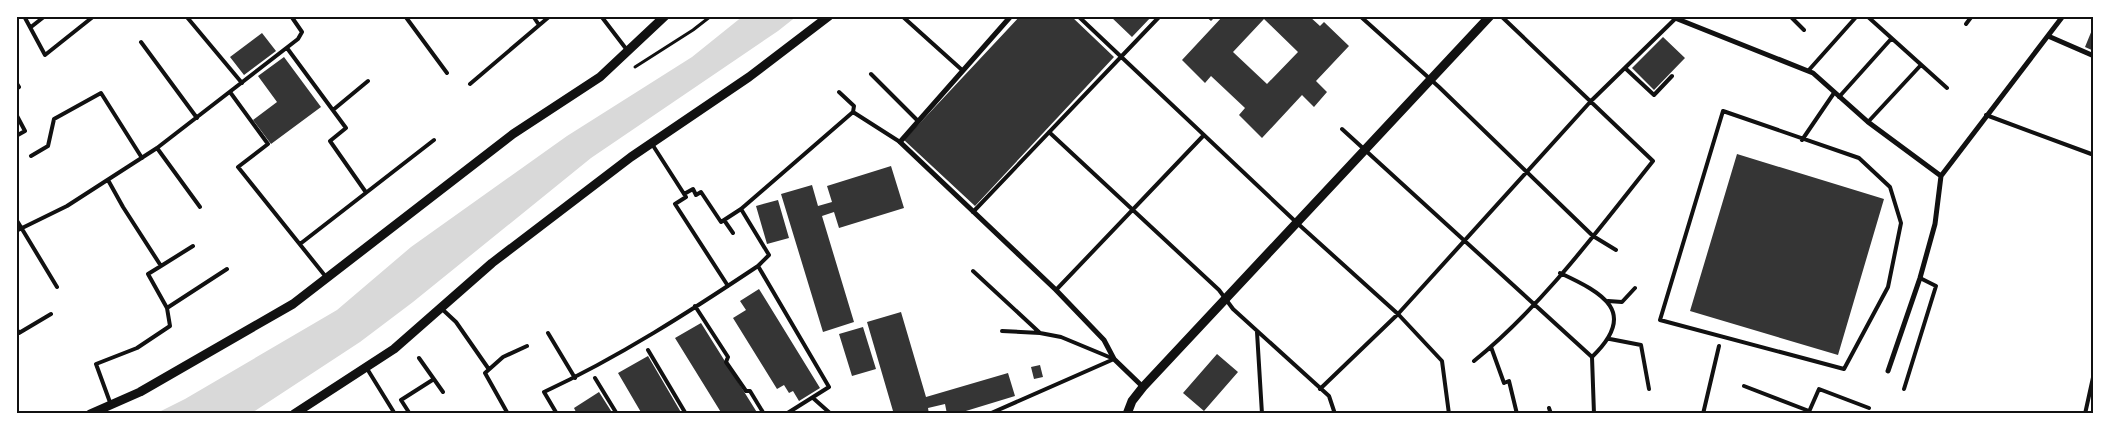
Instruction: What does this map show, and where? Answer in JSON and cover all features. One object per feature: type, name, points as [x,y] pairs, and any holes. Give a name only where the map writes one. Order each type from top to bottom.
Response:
[{"type":"street","points":[[90,414],[140,392],[293,304],[513,134],[600,77],[665,16]]},
{"type":"street","points":[[294,414],[394,349],[492,263],[651,144],[748,77],[829,16]]},
{"type":"street","points":[[1011,16],[900,142],[1056,290],[1104,340],[1114,359],[1143,387]]},
{"type":"street","points":[[1128,414],[1132,401],[1143,387],[1490,16]]},
{"type":"street","points":[[1888,371],[1920,278],[1935,224],[1941,176],[2063,16]]},
{"type":"street","points":[[1674,17],[1808,71],[1868,122],[1941,176]]},
{"type":"street","points":[[2048,36],[2094,56]]},
{"type":"lane","points":[[24,16],[45,54],[94,16]]},
{"type":"lane","points":[[31,27],[45,16]]},
{"type":"lane","points":[[186,16],[242,82]]},
{"type":"lane","points":[[16,231],[66,206],[157,148],[287,48],[301,35],[301,29],[292,16]]},
{"type":"lane","points":[[405,16],[447,72]]},
{"type":"lane","points":[[533,16],[539,25]]},
{"type":"lane","points":[[470,84],[550,16]]},
{"type":"lane","points":[[601,16],[628,52]]},
{"type":"lane","points":[[902,16],[962,70]]},
{"type":"lane","points":[[1078,16],[1296,222],[1398,314],[1442,361],[1449,414]]},
{"type":"lane","points":[[973,212],[1160,16]]},
{"type":"lane","points":[[1360,16],[1430,79],[1593,236],[1616,250]]},
{"type":"lane","points":[[1474,361],[1491,348],[1534,304],[1593,236],[1653,161],[1501,16]]},
{"type":"lane","points":[[1790,16],[1804,30]]},
{"type":"lane","points":[[1808,71],[1857,16]]},
{"type":"lane","points":[[1867,16],[1920,66],[1947,88]]},
{"type":"lane","points":[[1966,24],[1972,16]]},
{"type":"lane","points":[[1320,389],[1398,314],[1591,101],[1674,17]]},
{"type":"lane","points":[[1802,140],[1837,95],[1891,39]]},
{"type":"lane","points":[[141,42],[197,118]]},
{"type":"lane","points":[[287,48],[346,128],[330,141],[365,191]]},
{"type":"lane","points":[[1868,122],[1920,66]]},
{"type":"lane","points":[[1625,68],[1654,95],[1672,76]]},
{"type":"lane","points":[[870,74],[918,121]]},
{"type":"lane","points":[[332,110],[368,81]]},
{"type":"lane","points":[[16,82],[19,87],[16,89]]},
{"type":"lane","points":[[230,92],[268,144],[238,167],[327,279]]},
{"type":"lane","points":[[684,194],[693,189],[696,195],[701,192],[721,222],[742,209],[853,112],[854,106],[839,92]]},
{"type":"lane","points":[[31,156],[48,146],[54,119],[100,93],[142,158]]},
{"type":"lane","points":[[1723,111],[1802,140],[1859,158],[1890,187],[1901,223],[1888,287],[1844,370],[1660,320],[1723,111]]},
{"type":"lane","points":[[853,112],[900,142]]},
{"type":"lane","points":[[16,114],[25,131],[16,136]]},
{"type":"lane","points":[[1986,115],[2094,155]]},
{"type":"lane","points":[[1342,129],[1592,357],[1594,414]]},
{"type":"lane","points":[[1050,132],[1226,298],[1233,309],[1257,332],[1329,396],[1335,414]]},
{"type":"lane","points":[[1056,290],[1204,135]]},
{"type":"lane","points":[[300,244],[365,191],[434,140]]},
{"type":"lane","points":[[651,144],[686,197],[676,204],[728,286]]},
{"type":"lane","points":[[157,148],[200,207]]},
{"type":"lane","points":[[108,180],[122,207],[161,266]]},
{"type":"lane","points":[[557,414],[544,392],[575,378],[643,340],[758,266],[769,255],[742,209]]},
{"type":"lane","points":[[16,219],[56,287]]},
{"type":"lane","points":[[724,220],[733,233]]},
{"type":"lane","points":[[111,405],[96,364],[137,348],[170,326],[167,308],[148,274],[193,246]]},
{"type":"lane","points":[[758,266],[829,387],[786,414]]},
{"type":"lane","points":[[167,308],[227,269]]},
{"type":"lane","points":[[973,271],[1040,333]]},
{"type":"lane","points":[[1560,273],[1590,288],[1608,301],[1622,302],[1635,288]]},
{"type":"lane","points":[[1904,389],[1936,286],[1920,278]]},
{"type":"lane","points":[[1592,357],[1610,339],[1614,316],[1608,301]]},
{"type":"lane","points":[[695,306],[728,358],[726,362],[746,391],[750,391],[764,414]]},
{"type":"lane","points":[[441,307],[456,322],[488,368]]},
{"type":"lane","points":[[16,328],[19,333],[50,314]]},
{"type":"lane","points":[[1002,331],[1040,333],[1060,337],[1114,359]]},
{"type":"lane","points":[[1257,332],[1262,414]]},
{"type":"lane","points":[[548,333],[575,378]]},
{"type":"lane","points":[[1610,339],[1641,346],[1649,389]]},
{"type":"lane","points":[[508,414],[485,372],[503,357],[527,346]]},
{"type":"lane","points":[[1703,414],[1719,346]]},
{"type":"lane","points":[[1491,348],[1504,382],[1509,381],[1517,414]]},
{"type":"lane","points":[[648,350],[686,414]]},
{"type":"lane","points":[[419,358],[443,392]]},
{"type":"lane","points":[[989,414],[1001,412],[1114,359]]},
{"type":"lane","points":[[366,367],[395,414]]},
{"type":"lane","points":[[2085,414],[2094,373]]},
{"type":"lane","points":[[410,414],[401,400],[434,378]]},
{"type":"lane","points":[[595,378],[617,414]]},
{"type":"lane","points":[[1744,386],[1808,412],[1819,389],[1869,408]]},
{"type":"lane","points":[[813,398],[831,414]]},
{"type":"lane","points":[[1549,408],[1551,414]]},
{"type":"path","points":[[635,67],[693,30],[711,16]]},
{"type":"shaded area","points":[[743,16],[797,16],[778,31],[591,158],[413,302],[360,342],[250,414],[155,414],[185,399],[337,310],[411,247],[567,136],[692,57]]},
{"type":"building","points":[[1020,16],[1071,16],[1114,57],[975,206],[904,140]]},
{"type":"building","points":[[1110,16],[1152,16],[1132,37]]},
{"type":"building","points":[[1205,16],[1216,16],[1211,21]]},
{"type":"building","points":[[1223,16],[1309,16],[1320,26],[1324,22],[1349,46],[1316,81],[1327,92],[1314,107],[1302,95],[1262,138],[1239,115],[1245,108],[1211,76],[1205,83],[1182,60]],"holes":[[[1264,19],[1298,52],[1267,84],[1233,52]]]},
{"type":"building","points":[[2094,25],[2094,51],[2085,47]]},
{"type":"building","points":[[262,33],[276,51],[244,75],[230,57]]},
{"type":"building","points":[[1663,37],[1685,58],[1654,90],[1632,68]]},
{"type":"building","points":[[284,57],[321,107],[271,144],[253,120],[277,102],[258,76]]},
{"type":"building","points":[[1737,154],[1884,199],[1838,355],[1690,311]]},
{"type":"building","points":[[891,166],[904,208],[839,228],[834,212],[822,216],[854,322],[823,332],[781,194],[812,185],[818,206],[832,202],[827,186]]},
{"type":"building","points":[[778,200],[789,238],[767,244],[756,206]]},
{"type":"building","points":[[759,289],[820,388],[799,401],[793,391],[789,393],[784,385],[777,389],[733,318],[746,310],[740,301]]},
{"type":"building","points":[[901,312],[926,397],[1008,373],[1015,396],[956,414],[947,414],[945,404],[928,408],[929,414],[885,414],[893,411],[867,322]]},
{"type":"building","points":[[701,323],[758,414],[722,414],[675,338]]},
{"type":"building","points":[[863,327],[876,369],[852,376],[839,334]]},
{"type":"building","points":[[1217,354],[1238,372],[1204,411],[1183,393]]},
{"type":"building","points":[[648,356],[682,414],[642,414],[618,373]]},
{"type":"building","points":[[1040,365],[1043,377],[1034,379],[1031,367]]},
{"type":"building","points":[[599,392],[613,414],[577,414],[574,408]]}]
